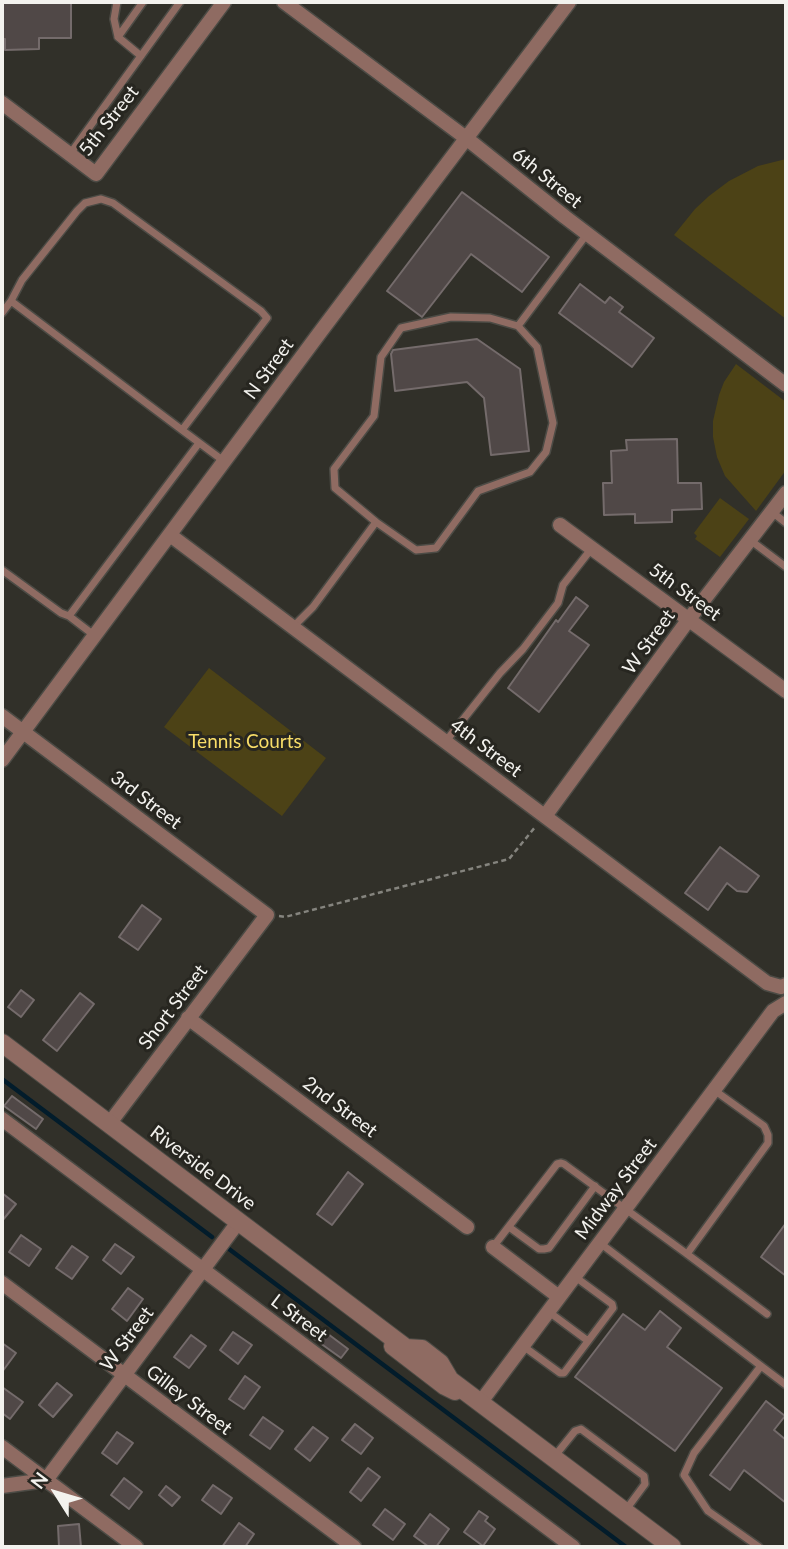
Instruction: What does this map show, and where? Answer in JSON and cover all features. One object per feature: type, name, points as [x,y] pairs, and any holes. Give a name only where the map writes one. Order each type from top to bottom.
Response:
[{"type":"street","name":"5th Street","points":[[2,103],[96,174],[225,2]]},
{"type":"street","name":"6th Street","points":[[284,2],[467,138],[587,234],[786,385]]},
{"type":"street","name":"N Street","points":[[2,760],[569,2]]},
{"type":"street","name":"W Street","points":[[545,816],[786,493]]},
{"type":"street","name":"5th Street","points":[[560,524],[786,691]]},
{"type":"street","name":"4th Street","points":[[170,536],[768,983],[784,986]]},
{"type":"street","name":"3rd Street","points":[[2,716],[267,915]]},
{"type":"street","name":"Short Street","points":[[109,1124],[267,915]]},
{"type":"street","name":"Midway Street","points":[[480,1403],[774,1011],[786,1002]]},
{"type":"street","name":"2nd Street","points":[[188,1018],[467,1227]]},
{"type":"street","name":"Riverside Drive","points":[[2,1043],[379,1327],[386,1340],[445,1386],[480,1403],[672,1547]]},
{"type":"street","name":"L Street","points":[[2,1119],[573,1547]]},
{"type":"street","name":"W Street","points":[[46,1480],[239,1221]]},
{"type":"street","points":[[493,1247],[559,1297]]},
{"type":"street","name":"Gilley Street","points":[[2,1283],[354,1547]]},
{"type":"street","points":[[2,1447],[136,1547]]},
{"type":"street","points":[[2,1486],[46,1480]]},
{"type":"lane","points":[[117,2],[114,19],[118,37],[141,56]]},
{"type":"lane","points":[[118,37],[143,2]]},
{"type":"lane","points":[[70,154],[180,2]]},
{"type":"lane","points":[[2,313],[22,279],[85,203],[101,199],[113,203],[267,318],[182,430]]},
{"type":"lane","points":[[518,326],[587,234]]},
{"type":"lane","points":[[11,301],[225,462]]},
{"type":"lane","points":[[451,317],[490,318],[518,326],[537,347],[553,423],[546,452],[530,472],[478,491],[436,548],[416,550],[335,488],[334,468],[374,415],[381,357],[401,328],[451,317]]},
{"type":"lane","points":[[69,617],[199,443]]},
{"type":"lane","points":[[772,512],[786,523]]},
{"type":"lane","points":[[293,627],[313,607],[376,522]]},
{"type":"lane","points":[[750,540],[786,567]]},
{"type":"lane","points":[[446,741],[558,603],[563,585],[592,548]]},
{"type":"lane","points":[[2,570],[95,636]]},
{"type":"lane","points":[[687,1254],[768,1143],[764,1126],[714,1090]]},
{"type":"lane","points":[[493,1247],[557,1164],[561,1163],[767,1314]]},
{"type":"lane","points":[[509,1227],[539,1248],[549,1248],[595,1186]]},
{"type":"lane","points":[[600,1242],[786,1385]]},
{"type":"lane","points":[[523,1346],[560,1373],[564,1373],[613,1308],[612,1304],[575,1276]]},
{"type":"lane","points":[[548,1312],[588,1341]]},
{"type":"lane","points":[[759,1547],[708,1511],[684,1475],[694,1453],[761,1366]]},
{"type":"lane","points":[[554,1458],[575,1430],[581,1429],[592,1437],[643,1476],[645,1484],[624,1511]]},
{"type":"path","points":[[267,915],[285,916],[509,859],[545,816]]},
{"type":"green space","points":[[786,159],[786,319],[674,235],[695,209],[729,181],[758,166]]},
{"type":"green space","points":[[736,364],[786,402],[786,470],[756,511],[725,476],[713,437],[713,421],[719,395]]},
{"type":"green space","points":[[720,498],[749,519],[720,557],[695,539],[697,536],[694,533]]},
{"type":"green space","name":"Tennis Courts","points":[[209,668],[326,758],[282,816],[164,727]]},
{"type":"building","points":[[2,2],[71,2],[71,38],[39,38],[39,49],[5,50],[5,39],[2,39]]},
{"type":"building","points":[[462,192],[549,257],[522,292],[471,254],[422,317],[387,291]]},
{"type":"building","points":[[580,284],[605,303],[610,297],[623,307],[619,312],[654,338],[632,367],[559,313]]},
{"type":"building","points":[[477,339],[520,369],[529,451],[491,455],[484,398],[467,382],[395,391],[391,354],[393,350]]},
{"type":"building","points":[[677,439],[678,483],[701,483],[702,509],[672,510],[672,522],[635,523],[635,514],[604,515],[603,483],[612,483],[611,451],[627,450],[626,440]]},
{"type":"building","points":[[576,597],[588,606],[569,631],[589,645],[539,712],[508,688],[556,620],[558,622]]},
{"type":"building","points":[[720,847],[759,876],[747,892],[737,891],[727,883],[708,910],[685,893]]},
{"type":"building","points":[[142,905],[161,919],[138,950],[119,937]]},
{"type":"building","points":[[21,990],[34,1000],[21,1017],[8,1007]]},
{"type":"building","points":[[80,993],[94,1004],[57,1051],[43,1040]]},
{"type":"building","points":[[12,1096],[43,1119],[36,1129],[4,1106]]},
{"type":"building","points":[[348,1172],[363,1184],[332,1225],[317,1214]]},
{"type":"building","points":[[2,1193],[16,1204],[2,1221]]},
{"type":"building","points":[[786,1223],[786,1276],[761,1257]]},
{"type":"building","points":[[21,1235],[41,1249],[29,1266],[9,1252]]},
{"type":"building","points":[[115,1244],[134,1257],[121,1274],[103,1260]]},
{"type":"building","points":[[72,1246],[88,1257],[72,1279],[56,1268]]},
{"type":"building","points":[[128,1288],[143,1299],[127,1321],[112,1309]]},
{"type":"building","points":[[660,1311],[681,1328],[667,1347],[722,1388],[675,1451],[575,1377],[623,1314],[645,1330]]},
{"type":"building","points":[[320,1328],[348,1349],[341,1358],[313,1338]]},
{"type":"building","points":[[233,1332],[252,1345],[238,1364],[220,1350]]},
{"type":"building","points":[[191,1335],[206,1346],[189,1368],[174,1357]]},
{"type":"building","points":[[2,1343],[16,1353],[2,1372]]},
{"type":"building","points":[[245,1376],[260,1387],[244,1409],[229,1399]]},
{"type":"building","points":[[57,1383],[72,1395],[53,1417],[39,1405]]},
{"type":"building","points":[[2,1387],[23,1402],[10,1419],[2,1413]]},
{"type":"building","points":[[766,1401],[785,1416],[774,1430],[786,1440],[786,1503],[744,1470],[730,1490],[710,1475]]},
{"type":"building","points":[[263,1417],[283,1431],[270,1449],[250,1435]]},
{"type":"building","points":[[355,1424],[373,1438],[361,1454],[342,1440]]},
{"type":"building","points":[[313,1427],[328,1438],[310,1461],[295,1449]]},
{"type":"building","points":[[117,1432],[133,1443],[117,1464],[102,1453]]},
{"type":"building","points":[[368,1468],[380,1477],[361,1501],[350,1492]]},
{"type":"building","points":[[124,1478],[142,1492],[129,1509],[111,1495]]},
{"type":"building","points":[[213,1485],[232,1498],[221,1514],[202,1500]]},
{"type":"building","points":[[166,1486],[180,1497],[172,1506],[159,1495]]},
{"type":"building","points":[[385,1509],[405,1524],[393,1540],[373,1525]]},
{"type":"building","points":[[479,1511],[488,1517],[485,1521],[495,1529],[483,1546],[464,1532]]},
{"type":"building","points":[[430,1514],[449,1529],[436,1547],[429,1547],[414,1536]]},
{"type":"building","points":[[239,1523],[254,1534],[245,1547],[222,1547]]},
{"type":"building","points":[[79,1524],[81,1547],[59,1547],[58,1526]]},
{"type":"waterway","points":[[2,1079],[212,1237]]},
{"type":"waterway","points":[[229,1249],[626,1547]]}]
